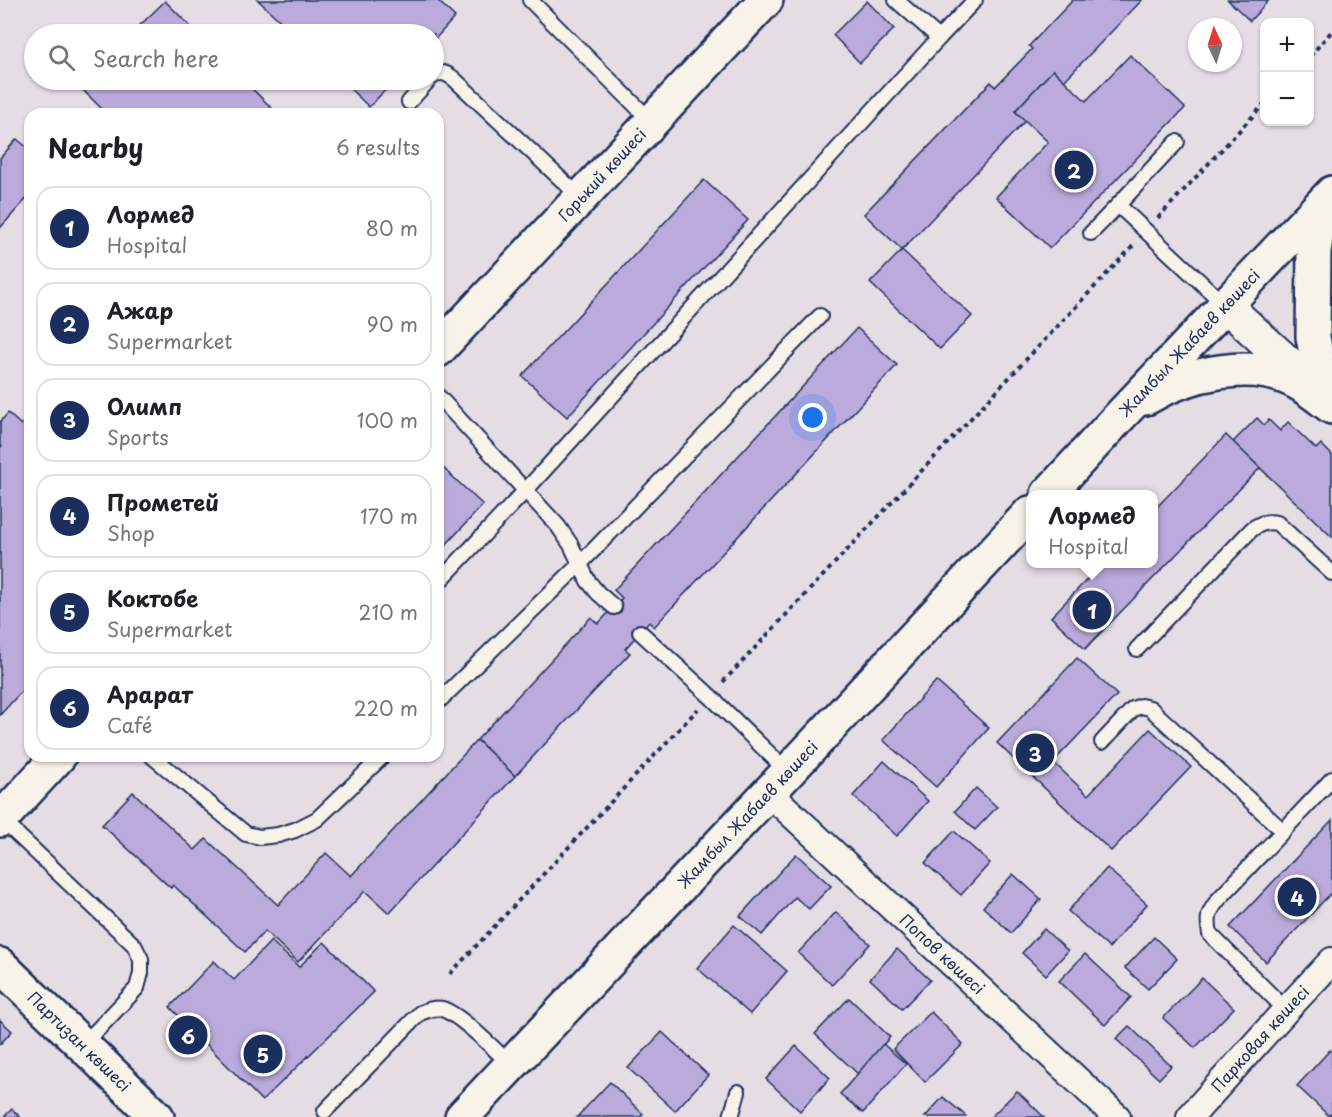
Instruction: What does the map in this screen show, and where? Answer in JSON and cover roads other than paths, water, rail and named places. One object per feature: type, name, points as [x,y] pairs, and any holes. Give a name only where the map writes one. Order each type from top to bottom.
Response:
[{"type":"main road","name":"Горький көшесі","points":[[444,344],[766,0]]},
{"type":"main road","name":"Жамбыл Жабаев көшесі","points":[[1053,490],[1120,416],[1332,195]]},
{"type":"main road","points":[[1332,195],[1322,218],[1314,251],[1313,337],[1317,358],[1332,393]]},
{"type":"main road","points":[[1120,416],[1137,402],[1175,384],[1214,373],[1239,370],[1277,374],[1297,382],[1332,407]]},
{"type":"main road","name":"Жамбыл Жабаев көшесі","points":[[462,1117],[1026,517]]},
{"type":"main road","points":[[1,819],[53,762]]},
{"type":"main road","name":"Партизан көшесі","points":[[0,965],[157,1117]]},
{"type":"street","points":[[1226,306],[1332,402]]},
{"type":"street","name":"Попов көшесі","points":[[778,782],[1117,1117]]},
{"type":"street","name":"Парковая көшесі","points":[[1190,1117],[1332,961]]},
{"type":"lane","points":[[530,0],[652,122]]},
{"type":"lane","points":[[896,0],[939,38]]},
{"type":"lane","points":[[444,577],[975,0]]},
{"type":"lane","points":[[444,73],[453,78],[580,197]]},
{"type":"lane","points":[[409,102],[420,90]]},
{"type":"lane","points":[[1091,233],[1177,142]]},
{"type":"lane","points":[[1118,205],[1226,306]]},
{"type":"lane","points":[[444,696],[579,565],[820,315]]},
{"type":"lane","points":[[444,402],[558,526],[571,545],[588,581],[614,607]]},
{"type":"lane","points":[[1137,649],[1252,529],[1260,524],[1278,523],[1332,573]]},
{"type":"lane","points":[[640,632],[710,696],[778,782]]},
{"type":"lane","points":[[1102,742],[1133,709],[1142,706],[1150,708],[1283,831]]},
{"type":"lane","points":[[159,762],[246,834],[260,837],[295,830],[317,819],[376,762]]},
{"type":"lane","points":[[1286,1010],[1210,934],[1207,922],[1210,910],[1218,900],[1332,779]]},
{"type":"lane","points":[[1,819],[134,945],[141,959],[141,973],[137,988],[83,1046]]},
{"type":"lane","points":[[325,1111],[420,1013],[430,1009],[440,1008],[457,1016],[511,1065]]},
{"type":"lane","points":[[731,1117],[738,1092]]},
{"type":"place","name":"Ажар","points":[[1074,170]]},
{"type":"place","name":"Лормед","points":[[1092,610]]},
{"type":"place","name":"Олимп","points":[[1035,753]]},
{"type":"place","name":"Прометей","points":[[1297,897]]},
{"type":"place","name":"Арарат","points":[[188,1035]]},
{"type":"place","name":"Коктобе","points":[[263,1054]]}]
